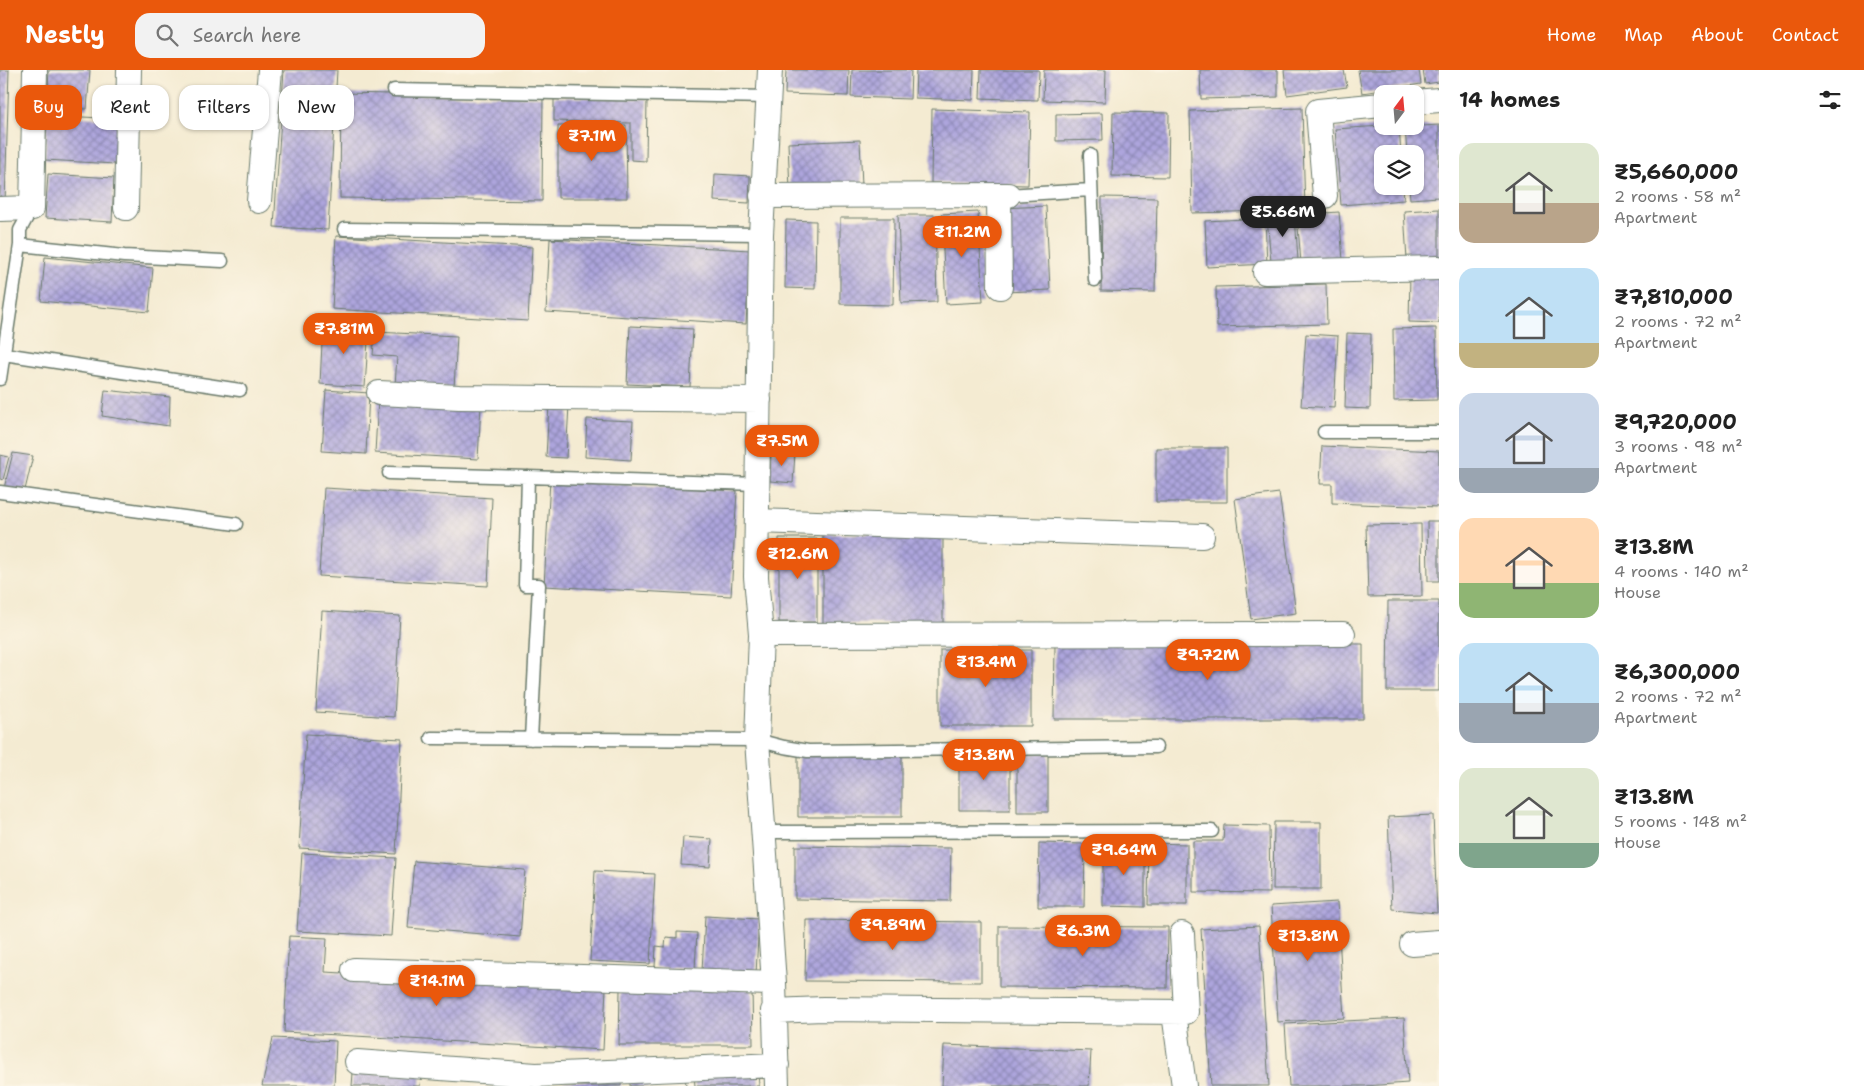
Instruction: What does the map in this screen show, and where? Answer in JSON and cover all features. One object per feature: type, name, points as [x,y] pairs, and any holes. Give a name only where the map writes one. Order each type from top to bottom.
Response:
[{"type":"street","points":[[0,209],[32,208],[35,70]]},
{"type":"street","points":[[126,208],[129,70]]},
{"type":"street","points":[[259,201],[270,70]]},
{"type":"street","points":[[357,1062],[536,1075],[777,1075],[774,983],[757,740],[761,635],[756,577],[761,234],[770,70]]},
{"type":"street","points":[[1424,101],[1439,100]]},
{"type":"street","points":[[1325,196],[1318,111],[1374,106]]},
{"type":"street","points":[[762,196],[1003,196],[1000,287]]},
{"type":"street","points":[[1265,272],[1439,268]]},
{"type":"street","points":[[379,393],[458,397],[758,400]]},
{"type":"street","points":[[757,521],[1202,536]]},
{"type":"street","points":[[761,635],[1343,634]]},
{"type":"street","points":[[774,1011],[833,1009],[1186,1012],[1182,934]]},
{"type":"street","points":[[1412,944],[1439,942]]},
{"type":"street","points":[[354,970],[774,983]]},
{"type":"street","points":[[1174,1013],[1184,1086]]},
{"type":"lane","points":[[394,90],[768,97]]},
{"type":"lane","points":[[1090,155],[1095,280]]},
{"type":"lane","points":[[1003,196],[1091,190]]},
{"type":"lane","points":[[0,379],[20,246],[20,230],[32,208]]},
{"type":"lane","points":[[344,229],[761,234]]},
{"type":"lane","points":[[20,246],[124,256],[222,260]]},
{"type":"lane","points":[[4,354],[240,390]]},
{"type":"lane","points":[[1324,432],[1439,432]]},
{"type":"lane","points":[[389,473],[758,484]]},
{"type":"lane","points":[[528,477],[525,585],[539,585],[531,739]]},
{"type":"lane","points":[[0,492],[236,524]]},
{"type":"lane","points":[[431,738],[757,740],[808,751],[1156,747]]},
{"type":"lane","points":[[763,832],[1212,831]]},
{"type":"building","points":[[0,70],[9,70],[5,203],[0,202]]},
{"type":"building","points":[[49,70],[90,70],[87,109],[82,109],[82,85],[48,85]]},
{"type":"building","points":[[284,70],[337,70],[336,85],[283,85]]},
{"type":"building","points":[[786,70],[849,70],[848,96],[785,94]]},
{"type":"building","points":[[852,70],[911,70],[910,99],[851,97]]},
{"type":"building","points":[[916,70],[974,70],[973,100],[915,98]]},
{"type":"building","points":[[981,70],[1039,70],[1038,100],[980,98]]},
{"type":"building","points":[[1044,70],[1106,70],[1105,102],[1043,100]]},
{"type":"building","points":[[1200,70],[1278,70],[1278,97],[1201,99]]},
{"type":"building","points":[[1284,70],[1344,70],[1347,87],[1287,95]]},
{"type":"building","points":[[1358,70],[1419,70],[1421,84],[1374,85],[1374,91],[1362,93]]},
{"type":"building","points":[[1423,70],[1439,70],[1439,82],[1425,84]]},
{"type":"building","points":[[354,93],[543,97],[542,201],[340,198],[341,130],[354,130]]},
{"type":"building","points":[[554,97],[647,99],[646,161],[631,160],[631,123],[554,121]]},
{"type":"building","points":[[1302,108],[1305,210],[1192,213],[1190,111]]},
{"type":"building","points":[[932,109],[1030,112],[1028,185],[931,183]]},
{"type":"building","points":[[1113,112],[1169,113],[1168,177],[1112,176]]},
{"type":"building","points":[[1102,113],[1103,140],[1056,141],[1056,114]]},
{"type":"building","points":[[82,117],[92,118],[92,130],[117,130],[115,164],[45,160],[46,130],[82,130]]},
{"type":"building","points":[[626,125],[627,198],[558,198],[558,126]]},
{"type":"building","points":[[1439,125],[1439,197],[1410,199],[1410,195],[1424,195],[1424,145],[1406,145],[1406,135],[1424,135],[1424,126]]},
{"type":"building","points":[[1374,127],[1374,135],[1400,135],[1400,145],[1374,145],[1374,195],[1404,195],[1404,200],[1341,205],[1335,129]]},
{"type":"building","points":[[280,130],[334,130],[328,230],[274,227]]},
{"type":"building","points":[[860,140],[862,186],[790,190],[788,143]]},
{"type":"building","points":[[48,174],[114,178],[112,222],[45,218]]},
{"type":"building","points":[[715,174],[750,176],[749,203],[714,201]]},
{"type":"building","points":[[1102,197],[1157,198],[1155,292],[1101,291]]},
{"type":"building","points":[[1046,206],[1050,290],[1005,292],[1001,208]]},
{"type":"building","points":[[1439,209],[1439,259],[1407,260],[1404,211]]},
{"type":"building","points":[[978,212],[983,302],[946,304],[941,214]]},
{"type":"building","points":[[1339,212],[1343,260],[1301,263],[1297,215]]},
{"type":"building","points":[[898,215],[935,215],[937,302],[901,303]]},
{"type":"building","points":[[1295,215],[1298,260],[1271,262],[1267,217]]},
{"type":"building","points":[[840,218],[894,218],[893,305],[840,304]]},
{"type":"building","points":[[1265,218],[1267,264],[1207,267],[1205,221]]},
{"type":"building","points":[[786,220],[816,221],[815,289],[785,288]]},
{"type":"building","points":[[336,236],[532,247],[528,321],[332,309]]},
{"type":"building","points":[[550,239],[750,250],[746,324],[546,312]]},
{"type":"building","points":[[45,257],[153,268],[149,312],[41,301]]},
{"type":"building","points":[[1410,274],[1439,275],[1439,323],[1409,322]]},
{"type":"building","points":[[1326,284],[1327,324],[1217,327],[1216,287]]},
{"type":"building","points":[[323,323],[369,326],[365,387],[320,384]]},
{"type":"building","points":[[630,326],[693,329],[690,387],[627,384]]},
{"type":"building","points":[[1436,328],[1437,400],[1394,401],[1393,329]]},
{"type":"building","points":[[375,332],[457,336],[454,388],[395,385],[397,357],[373,355]]},
{"type":"building","points":[[1347,333],[1371,334],[1370,409],[1345,408]]},
{"type":"building","points":[[1306,334],[1338,336],[1334,408],[1301,406]]},
{"type":"building","points":[[105,390],[170,397],[169,426],[102,416]]},
{"type":"building","points":[[326,390],[369,393],[366,454],[322,451]]},
{"type":"building","points":[[378,399],[481,405],[478,459],[375,453]]},
{"type":"building","points":[[549,404],[569,405],[566,458],[546,457]]},
{"type":"building","points":[[587,419],[633,421],[631,460],[585,457]]},
{"type":"building","points":[[1322,446],[1439,451],[1439,507],[1332,503],[1332,484],[1320,484]]},
{"type":"building","points":[[1156,448],[1227,448],[1227,502],[1156,502]]},
{"type":"building","points":[[771,452],[795,453],[793,483],[770,481]]},
{"type":"building","points":[[13,453],[33,456],[25,490],[4,488]]},
{"type":"building","points":[[0,455],[9,457],[3,480],[0,479]]},
{"type":"building","points":[[550,480],[737,491],[731,596],[544,586]]},
{"type":"building","points":[[324,488],[492,498],[488,586],[319,576]]},
{"type":"building","points":[[1279,493],[1296,613],[1251,619],[1235,499]]},
{"type":"building","points":[[1427,521],[1439,521],[1439,581],[1428,581]]},
{"type":"building","points":[[1421,524],[1422,596],[1368,597],[1366,525]]},
{"type":"building","points":[[823,534],[943,534],[943,624],[823,624]]},
{"type":"building","points":[[779,538],[817,538],[817,622],[779,622]]},
{"type":"building","points":[[1388,601],[1439,601],[1439,691],[1387,691]]},
{"type":"building","points":[[322,611],[400,616],[394,717],[316,712]]},
{"type":"building","points":[[1055,643],[1363,644],[1363,719],[1054,719]]},
{"type":"building","points":[[940,650],[1031,650],[1031,726],[940,726]]},
{"type":"building","points":[[306,734],[402,739],[396,854],[299,848]]},
{"type":"building","points":[[798,753],[902,754],[902,817],[798,817]]},
{"type":"building","points":[[959,753],[1010,753],[1010,810],[959,810]]},
{"type":"building","points":[[1017,753],[1048,753],[1048,812],[1017,812]]},
{"type":"building","points":[[1433,815],[1437,913],[1392,909],[1388,817]]},
{"type":"building","points":[[1274,822],[1321,822],[1321,889],[1273,889]]},
{"type":"building","points":[[1224,825],[1269,826],[1270,893],[1193,892],[1193,841],[1223,841]]},
{"type":"building","points":[[683,837],[712,839],[710,867],[681,865]]},
{"type":"building","points":[[1039,843],[1085,844],[1084,907],[1038,907]]},
{"type":"building","points":[[1149,843],[1187,844],[1187,905],[1148,905]]},
{"type":"building","points":[[1103,845],[1145,845],[1145,907],[1103,906]]},
{"type":"building","points":[[795,846],[951,848],[950,901],[795,899]]},
{"type":"building","points":[[302,853],[396,858],[391,936],[297,931]]},
{"type":"building","points":[[414,861],[525,870],[520,937],[408,928]]},
{"type":"building","points":[[595,871],[655,874],[650,964],[590,961]]},
{"type":"building","points":[[1337,902],[1344,1018],[1278,1022],[1271,906]]},
{"type":"building","points":[[705,916],[759,919],[756,974],[702,971]]},
{"type":"building","points":[[806,920],[981,922],[981,982],[805,981]]},
{"type":"building","points":[[999,926],[1168,927],[1167,988],[999,987]]},
{"type":"building","points":[[1259,926],[1269,1086],[1211,1086],[1201,929]]},
{"type":"building","points":[[677,932],[697,933],[695,969],[655,967],[656,946],[665,947],[666,937],[677,938]]},
{"type":"building","points":[[289,936],[327,938],[325,972],[606,988],[603,1050],[284,1032]]},
{"type":"building","points":[[620,989],[752,989],[753,1045],[619,1045]]},
{"type":"building","points":[[1404,1018],[1408,1083],[1365,1086],[1289,1086],[1285,1024]]},
{"type":"building","points":[[273,1038],[336,1041],[334,1086],[262,1086]]},
{"type":"building","points":[[944,1045],[1091,1051],[1089,1086],[942,1086]]},
{"type":"building","points":[[758,1071],[759,1086],[695,1086],[694,1075]]},
{"type":"building","points":[[353,1073],[421,1075],[420,1086],[352,1086]]},
{"type":"building","points":[[685,1076],[686,1086],[630,1086],[630,1080]]},
{"type":"building","points":[[621,1078],[621,1086],[563,1086],[563,1082]]}]
